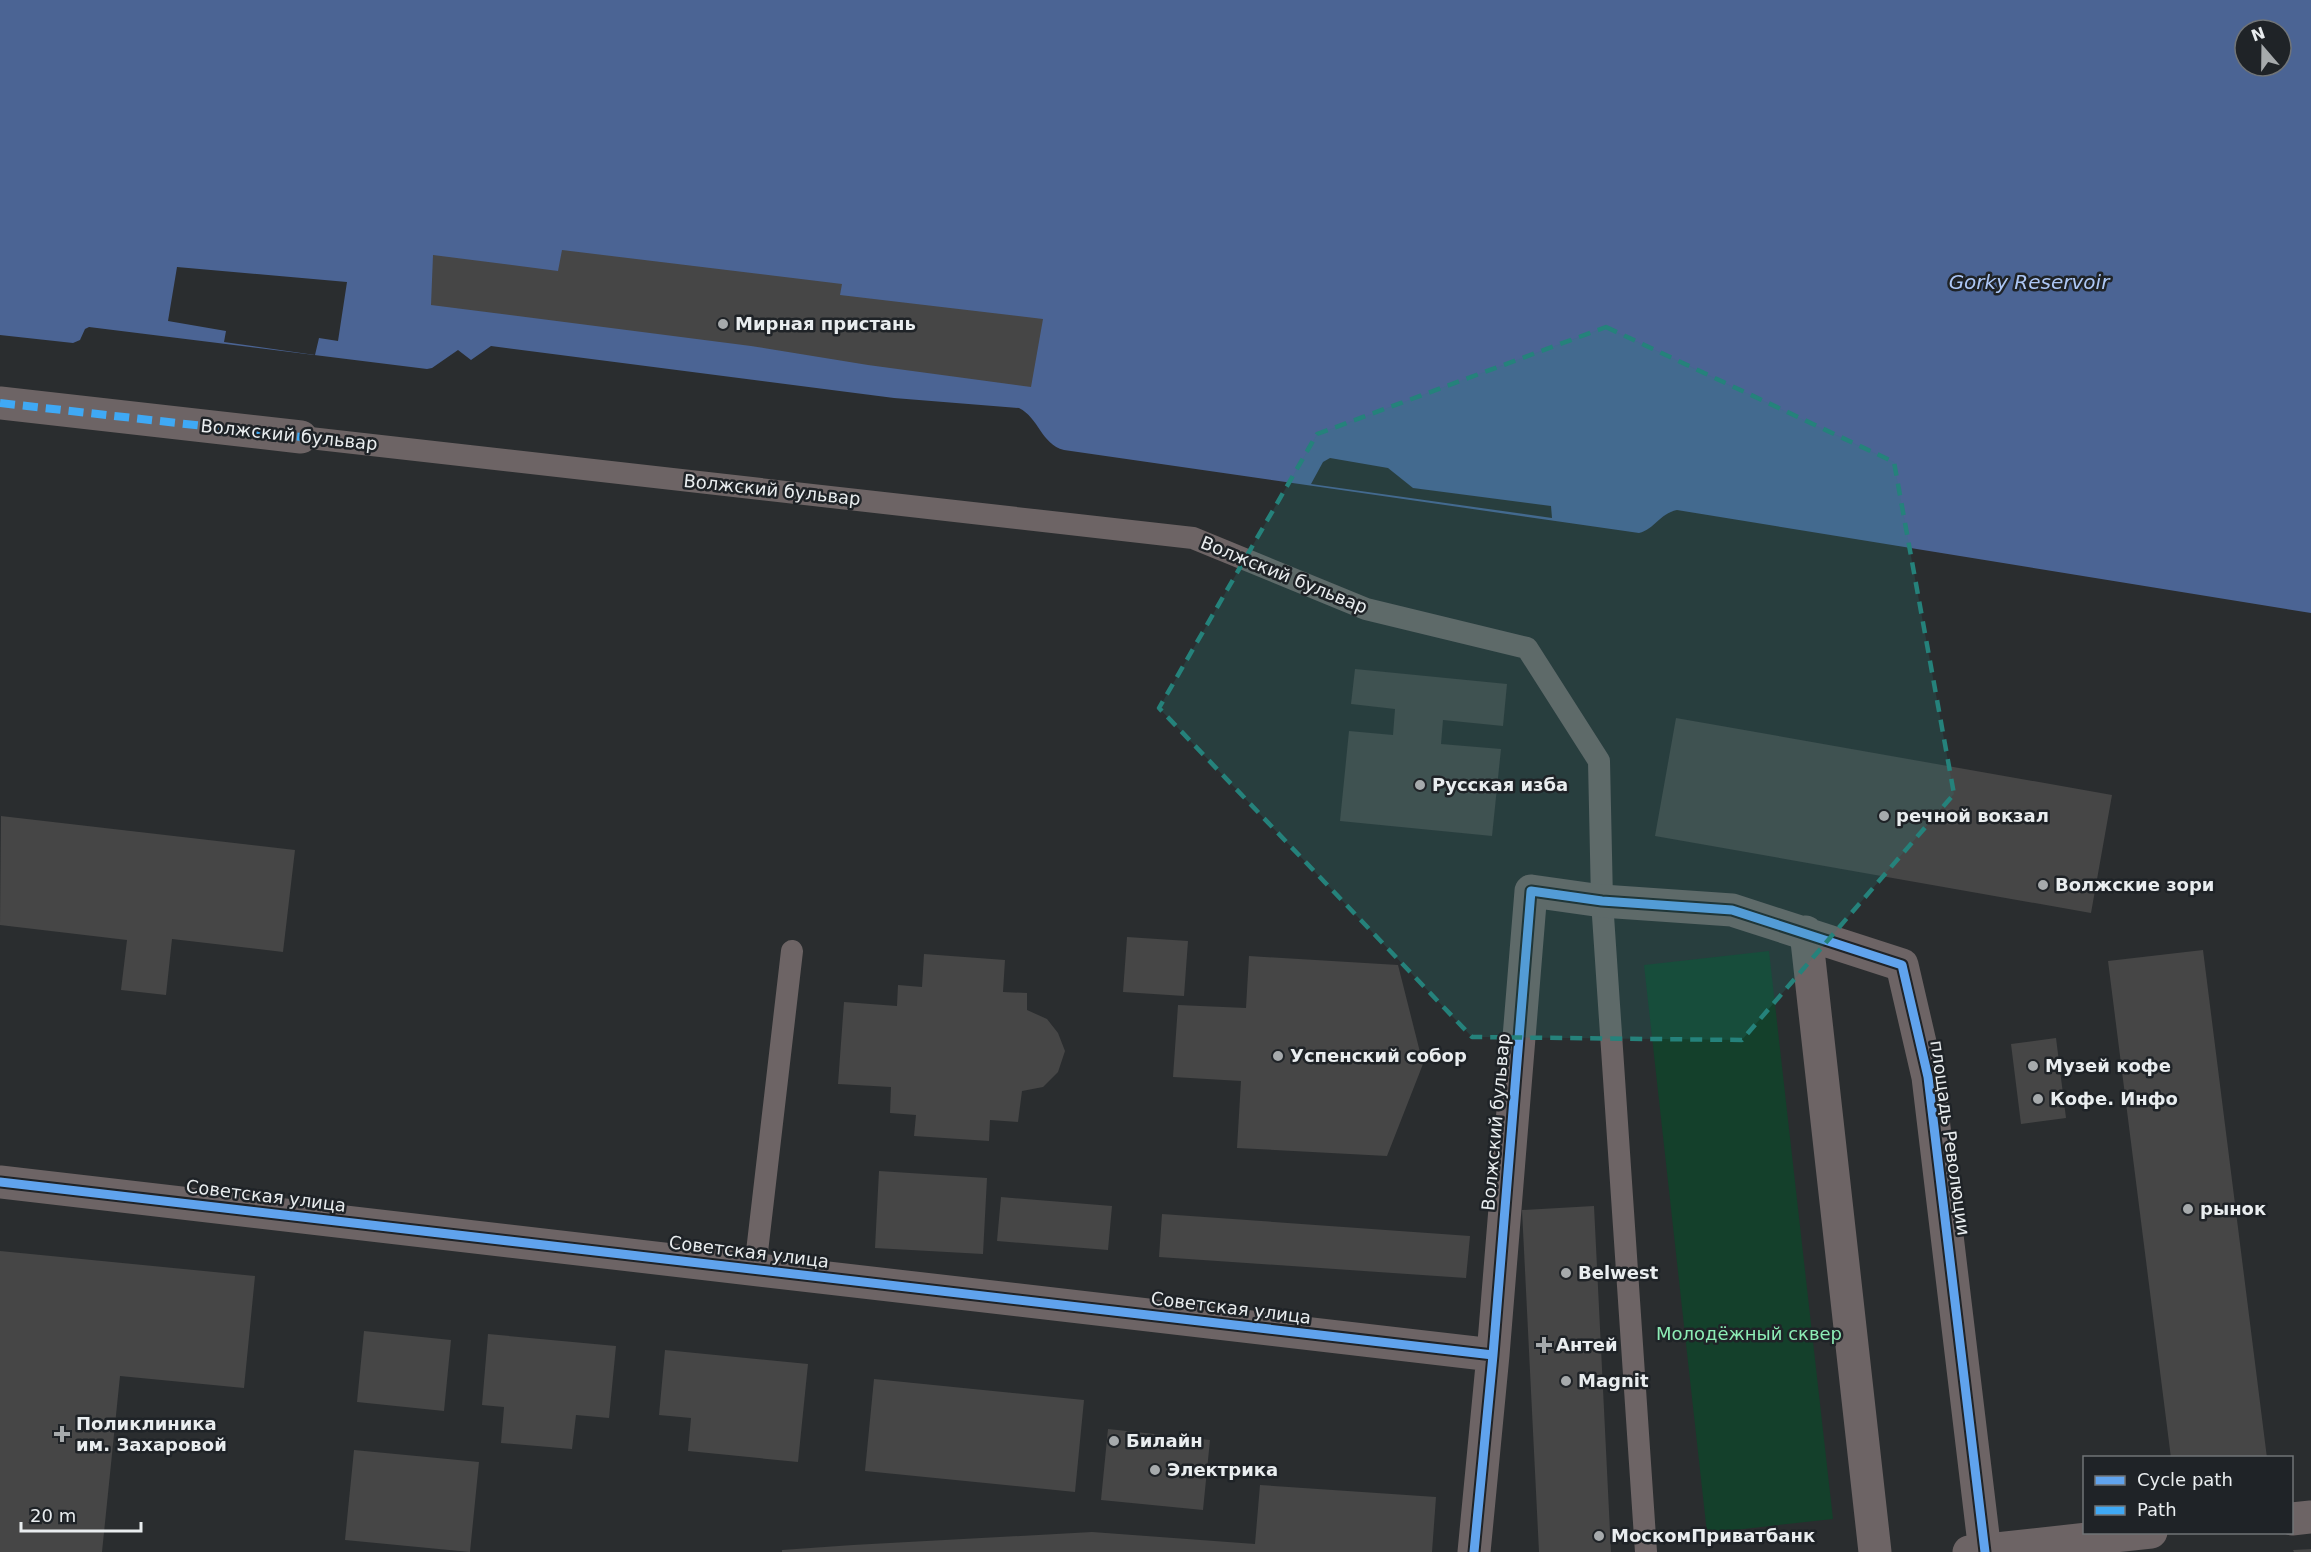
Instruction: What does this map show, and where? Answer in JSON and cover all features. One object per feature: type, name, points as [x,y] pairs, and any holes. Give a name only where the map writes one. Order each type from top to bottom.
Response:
[{"type":"street","name":"Волжский бульвар","points":[[0,403],[301,437]]},
{"type":"street","name":"Волжский бульвар","points":[[1474,1552],[1494,1355],[1531,891]]},
{"type":"street","name":"площадь Революции","points":[[1531,891],[1602,901],[1732,910],[1806,932],[1902,965],[1928,1077],[1979,1551],[2141,1534]]},
{"type":"street","points":[[1806,932],[1875,1552]]},
{"type":"street","name":"Советская улица","points":[[0,1182],[1494,1355]]},
{"type":"street","points":[[2293,1519],[2311,1517]]},
{"type":"lane","name":"Волжский бульвар","points":[[301,437],[1193,538],[1366,609],[1527,648],[1599,761],[1602,901]]},
{"type":"lane","points":[[1602,901],[1646,1552]]},
{"type":"lane","points":[[755,1269],[792,951]]},
{"type":"highlighted area","points":[[1606,327],[1894,462],[1954,794],[1742,1040],[1472,1037],[1159,708],[1317,434]]},
{"type":"green space","name":"Молодёжный сквер","points":[[1769,951],[1833,1519],[1707,1533],[1644,965]]},
{"type":"water","name":"Gorky Reservoir","points":[[0,0],[2311,0],[2311,613],[1677,510],[1639,533],[1064,450],[1050,442],[1026,412],[1019,408],[894,398],[491,346],[471,360],[458,350],[427,369],[89,327],[85,329],[80,340],[73,343],[0,335]]},
{"type":"pier","points":[[177,267],[347,282],[338,341],[319,338],[315,355],[224,342],[226,331],[168,321]]},
{"type":"pier","points":[[1330,458],[1388,468],[1413,488],[1551,506],[1552,518],[1311,484],[1323,462]]},
{"type":"building","points":[[562,250],[842,284],[840,295],[1043,319],[1031,387],[868,365],[751,346],[431,305],[433,255],[558,271]]},
{"type":"building","name":"Русская изба","points":[[1355,669],[1507,684],[1503,726],[1443,720],[1441,744],[1501,749],[1492,836],[1340,821],[1349,731],[1393,735],[1395,709],[1351,704]]},
{"type":"building","name":"речной вокзал","points":[[1676,718],[2112,795],[2091,913],[1655,836]]},
{"type":"building","points":[[1,816],[295,850],[283,952],[172,939],[166,995],[121,990],[127,940],[0,925]]},
{"type":"building","points":[[1127,937],[1188,941],[1184,996],[1123,992]]},
{"type":"building","name":"рынок","points":[[2203,950],[2267,1456],[2171,1456],[2108,961]]},
{"type":"building","points":[[924,954],[1005,960],[1003,992],[1027,993],[1027,1010],[1047,1019],[1058,1033],[1065,1051],[1058,1072],[1043,1087],[1022,1091],[1018,1122],[990,1120],[989,1141],[914,1136],[916,1115],[890,1113],[891,1087],[838,1084],[844,1002],[897,1006],[898,985],[922,987]]},
{"type":"building","points":[[1249,956],[1398,965],[1423,1064],[1387,1156],[1237,1148],[1241,1081],[1173,1077],[1178,1005],[1246,1008]]},
{"type":"building","points":[[2056,1038],[2066,1118],[2021,1124],[2011,1044]]},
{"type":"building","points":[[879,1171],[987,1178],[983,1254],[875,1248]]},
{"type":"building","points":[[1001,1197],[1112,1206],[1108,1250],[997,1241]]},
{"type":"building","name":"Magnit","points":[[1594,1206],[1611,1552],[1539,1552],[1522,1210]]},
{"type":"building","points":[[1162,1214],[1470,1236],[1466,1278],[1159,1257]]},
{"type":"building","points":[[0,1251],[255,1276],[244,1388],[120,1376],[102,1552],[0,1552]]},
{"type":"building","points":[[364,1331],[451,1340],[444,1411],[357,1402]]},
{"type":"building","points":[[488,1334],[616,1346],[609,1418],[576,1415],[572,1449],[501,1443],[504,1407],[482,1405]]},
{"type":"building","points":[[665,1350],[808,1364],[798,1462],[688,1451],[691,1418],[659,1415]]},
{"type":"building","points":[[874,1379],[1084,1400],[1075,1492],[865,1471]]},
{"type":"building","name":"Электрика","points":[[1108,1429],[1210,1440],[1203,1510],[1101,1500]]},
{"type":"building","points":[[354,1450],[479,1462],[470,1552],[345,1540]]},
{"type":"building","points":[[1260,1485],[1436,1497],[1432,1552],[782,1552],[782,1550],[853,1545],[1092,1532],[1255,1544]]},
{"type":"building","points":[[2311,1549],[2311,1552],[2294,1552],[2293,1550]]},
{"type":"marked path","points":[[0,403],[301,437]]},
{"type":"cycle path","points":[[1474,1552],[1493,1355],[1531,891],[1602,901],[1732,910],[1902,965],[1928,1077],[1985,1552]]},
{"type":"cycle path","points":[[0,1182],[1493,1355]]},
{"type":"place","name":"Мирная пристань","points":[[723,324]]},
{"type":"place","name":"Русская изба","points":[[1420,785]]},
{"type":"place","name":"речной вокзал","points":[[1884,816]]},
{"type":"place","name":"Волжские зори","points":[[2043,885]]},
{"type":"place","name":"Успенский собор","points":[[1278,1056]]},
{"type":"place","name":"Музей кофе","points":[[2033,1066]]},
{"type":"place","name":"Кофе. Инфо","points":[[2038,1099]]},
{"type":"place","name":"рынок","points":[[2188,1209]]},
{"type":"place","name":"Belwest","points":[[1566,1273]]},
{"type":"place","name":"Антей","points":[[1544,1345]]},
{"type":"place","name":"Magnit","points":[[1566,1381]]},
{"type":"place","name":"Поликлиника им. Захаровой","points":[[62,1434]]},
{"type":"place","name":"Билайн","points":[[1114,1441]]},
{"type":"place","name":"Электрика","points":[[1155,1470]]},
{"type":"place","name":"МоскомПриватбанк","points":[[1599,1536]]}]
